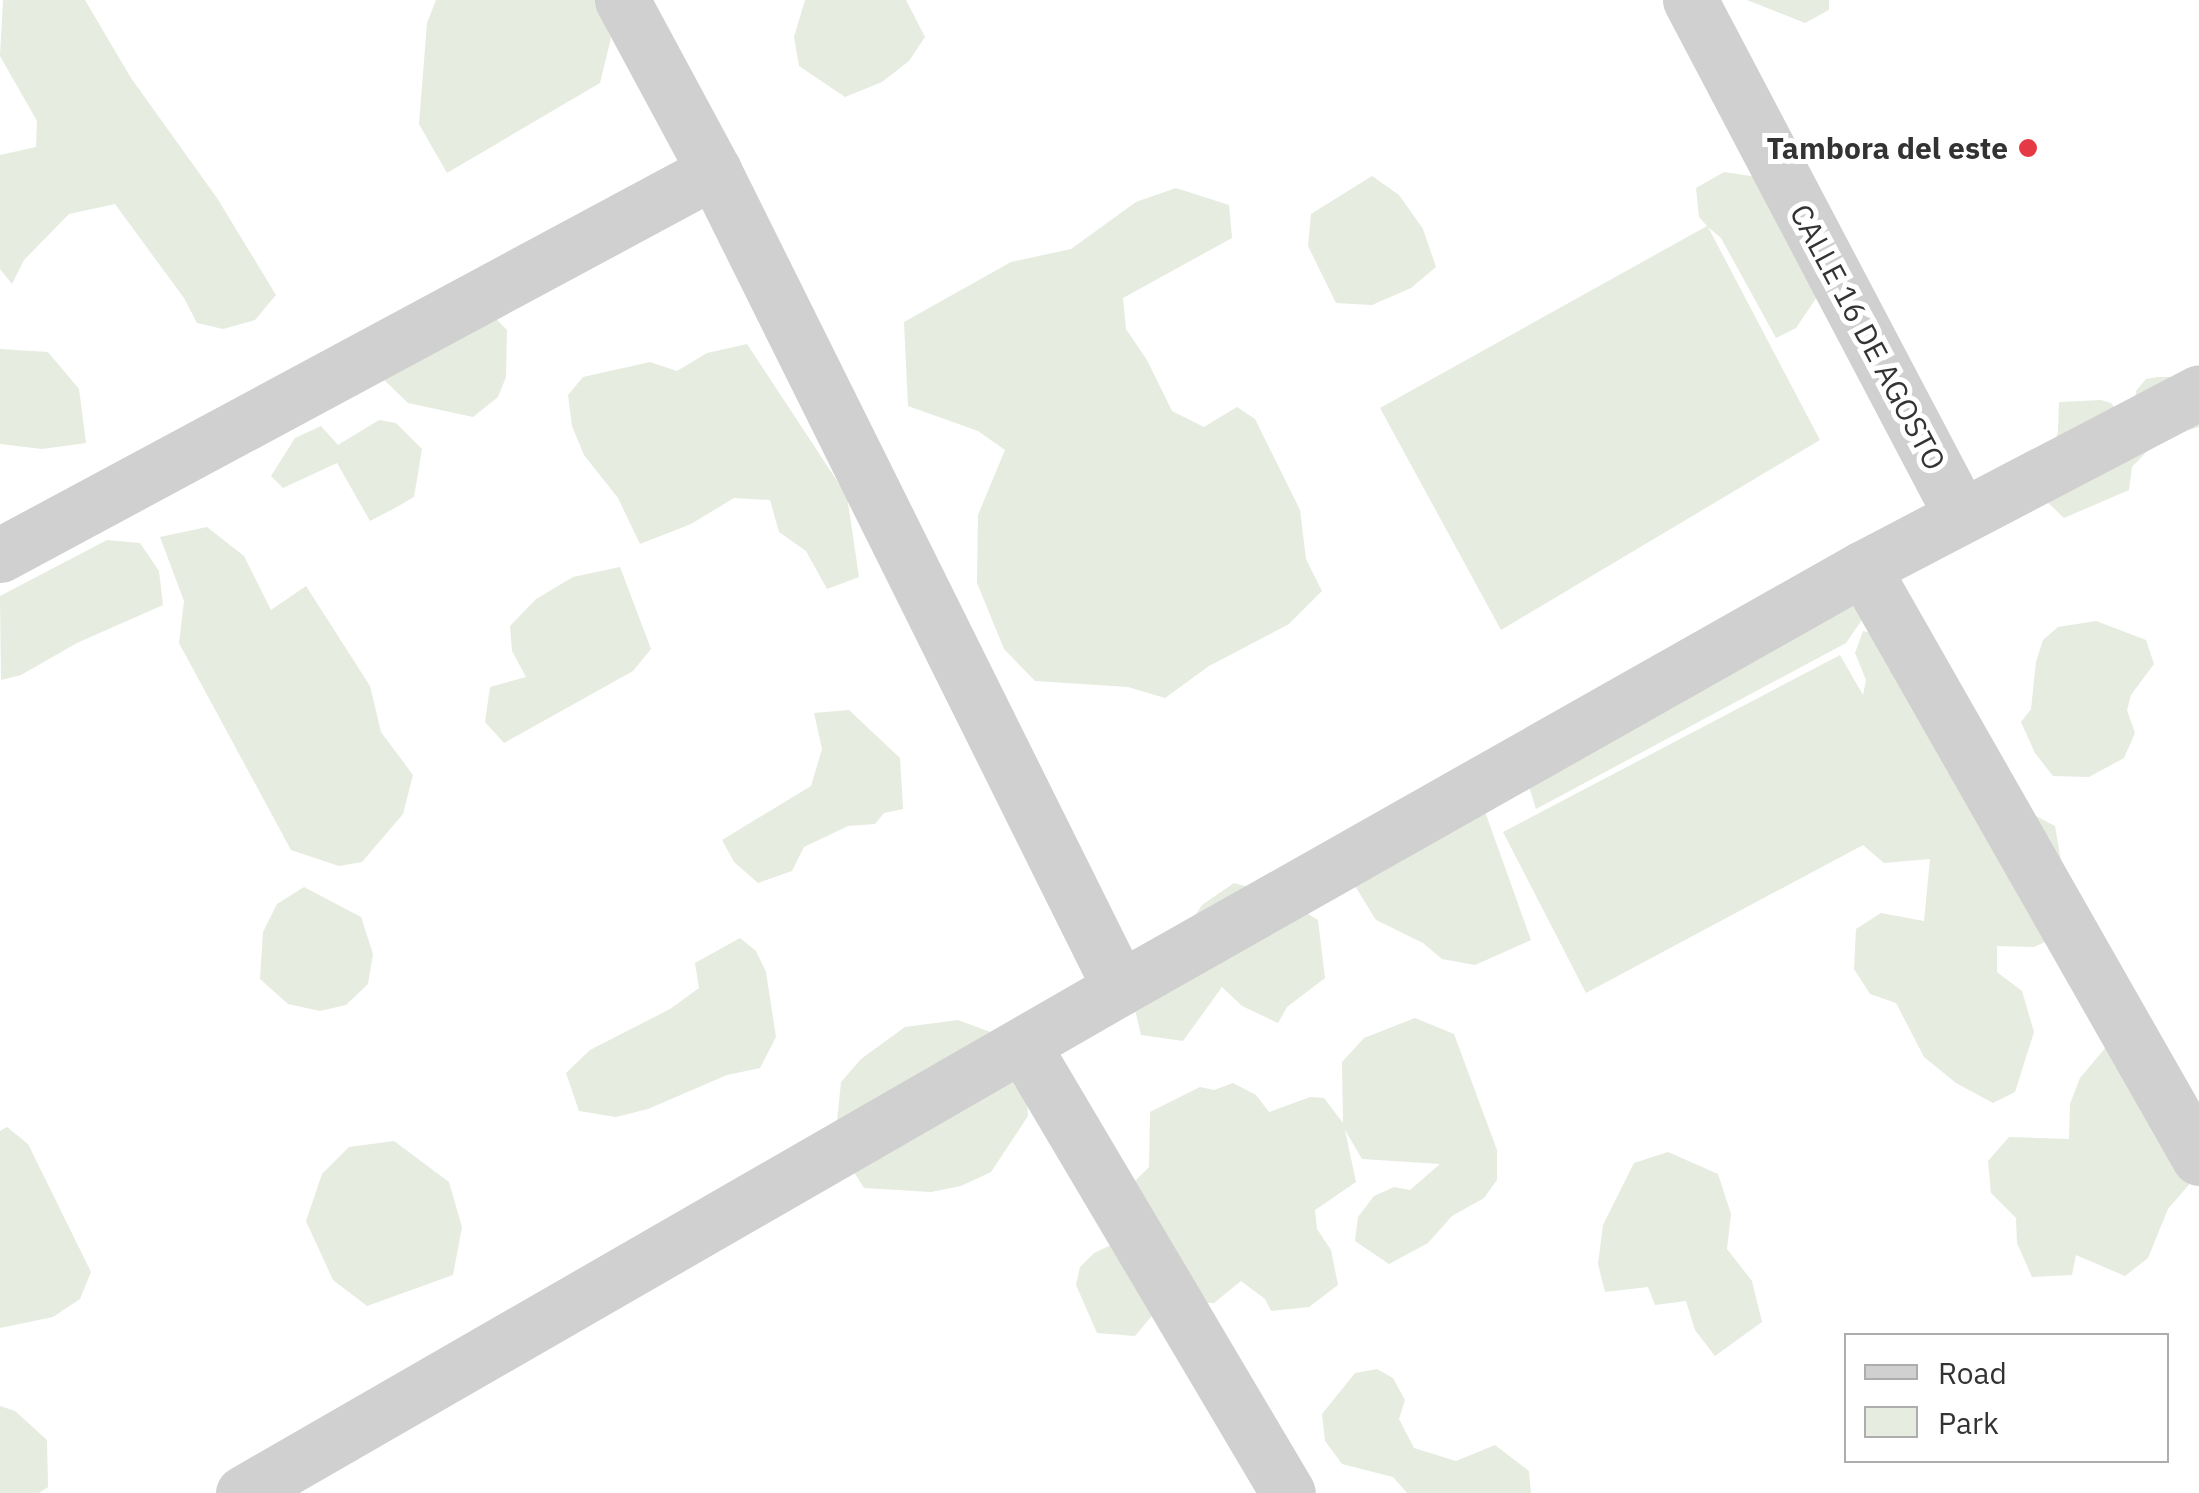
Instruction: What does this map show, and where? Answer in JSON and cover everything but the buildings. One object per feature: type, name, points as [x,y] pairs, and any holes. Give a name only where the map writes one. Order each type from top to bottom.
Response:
[{"type":"street","points":[[622,0],[714,171],[1120,988]]},
{"type":"street","name":"CALLE 16 DE AGOSTO","points":[[1690,0],[1961,515]]},
{"type":"street","points":[[0,555],[714,171]]},
{"type":"street","points":[[243,1493],[1024,1047],[1120,988],[1863,568],[2199,392]]},
{"type":"street","points":[[1863,568],[2199,1158]]},
{"type":"street","points":[[1024,1047],[1288,1493]]},
{"type":"green space","points":[[3,0],[85,0],[131,78],[217,198],[276,295],[255,320],[223,329],[197,323],[184,298],[115,204],[69,214],[24,260],[12,284],[0,269],[0,155],[36,147],[37,121],[0,56]]},
{"type":"green space","points":[[436,0],[595,0],[611,38],[600,83],[447,173],[419,124],[427,23]]},
{"type":"green space","points":[[805,0],[906,0],[925,37],[909,61],[882,82],[845,97],[799,66],[794,37]]},
{"type":"green space","points":[[1747,0],[1829,0],[1829,10],[1805,23]]},
{"type":"green space","points":[[1724,172],[1758,177],[1817,297],[1796,328],[1776,338],[1721,238],[1708,227],[1820,440],[1501,630],[1380,408],[1707,226],[1699,217],[1696,188]]},
{"type":"green space","points":[[1372,176],[1399,195],[1423,229],[1436,267],[1411,288],[1372,305],[1336,303],[1308,246],[1311,214]]},
{"type":"green space","points":[[1176,188],[1229,205],[1232,238],[1123,298],[1126,329],[1147,360],[1172,411],[1204,427],[1237,407],[1255,419],[1300,510],[1306,559],[1322,591],[1289,624],[1209,666],[1165,698],[1128,687],[1035,681],[1004,649],[977,583],[978,515],[1005,450],[978,431],[908,406],[904,322],[1011,262],[1071,249],[1136,202]]},
{"type":"green space","points":[[465,287],[507,330],[506,377],[498,397],[473,417],[408,403],[380,376]]},
{"type":"green space","points":[[747,344],[847,496],[859,577],[827,589],[806,551],[779,532],[770,500],[734,498],[691,524],[640,544],[618,498],[584,455],[572,426],[568,395],[583,377],[650,362],[677,371],[707,353]]},
{"type":"green space","points":[[0,349],[48,352],[79,389],[86,443],[42,449],[0,444]]},
{"type":"green space","points":[[2179,377],[2199,392],[2199,427],[2164,437],[2149,449],[2132,467],[2129,490],[2064,518],[2041,496],[2058,431],[2059,402],[2101,400],[2111,403],[2119,413],[2135,405],[2136,391],[2146,379]]},
{"type":"green space","points":[[379,420],[396,423],[422,449],[414,497],[370,521],[337,463],[283,488],[271,476],[295,438],[321,426],[338,445]]},
{"type":"green space","points":[[207,527],[244,556],[271,610],[306,586],[370,686],[381,732],[413,775],[403,814],[362,862],[339,866],[291,850],[179,643],[184,601],[160,537]]},
{"type":"green space","points":[[107,540],[140,543],[159,571],[163,605],[77,643],[21,675],[1,680],[0,596]]},
{"type":"green space","points":[[620,567],[651,649],[633,671],[504,743],[485,722],[490,687],[526,677],[512,651],[510,626],[536,599],[573,577]]},
{"type":"green space","points":[[1881,592],[1846,643],[1536,809],[1526,777],[1532,752]]},
{"type":"green space","points":[[2096,621],[2146,640],[2154,664],[2131,695],[2127,710],[2135,733],[2124,758],[2089,777],[2053,776],[2035,753],[2021,722],[2031,709],[2036,662],[2043,640],[2058,627]]},
{"type":"green space","points":[[1863,631],[1890,637],[2026,811],[2055,826],[2065,883],[2058,936],[2034,947],[1997,946],[1997,972],[2022,991],[2034,1032],[2015,1092],[1993,1103],[1956,1083],[1924,1057],[1896,1003],[1870,994],[1854,969],[1856,929],[1881,913],[1924,921],[1930,859],[1884,863],[1863,845],[1586,993],[1503,832],[1840,655],[1863,695],[1866,680],[1855,653]]},
{"type":"green space","points":[[849,710],[900,758],[903,809],[884,813],[875,824],[848,826],[804,847],[792,871],[758,883],[734,862],[722,840],[811,786],[822,749],[814,713]]},
{"type":"green space","points":[[1469,767],[1531,940],[1475,965],[1442,959],[1423,943],[1376,920],[1355,886]]},
{"type":"green space","points":[[1234,883],[1275,894],[1318,920],[1325,978],[1287,1007],[1278,1023],[1242,1006],[1222,987],[1183,1041],[1141,1035],[1128,980],[1188,926],[1202,905]]},
{"type":"green space","points":[[304,887],[361,917],[373,954],[368,984],[346,1005],[320,1011],[288,1004],[260,979],[263,932],[277,904]]},
{"type":"green space","points":[[740,938],[756,951],[766,972],[776,1037],[760,1068],[727,1075],[648,1109],[616,1117],[579,1111],[566,1073],[590,1050],[670,1009],[699,988],[695,963]]},
{"type":"green space","points":[[1415,1018],[1454,1034],[1497,1150],[1497,1180],[1484,1198],[1452,1216],[1428,1243],[1389,1264],[1355,1241],[1358,1217],[1374,1196],[1394,1187],[1410,1190],[1440,1164],[1362,1159],[1345,1130],[1356,1182],[1315,1210],[1317,1229],[1331,1250],[1338,1285],[1309,1307],[1271,1311],[1265,1299],[1241,1281],[1214,1303],[1172,1302],[1160,1306],[1135,1336],[1097,1333],[1076,1285],[1080,1267],[1094,1253],[1120,1241],[1124,1206],[1136,1180],[1149,1167],[1150,1112],[1200,1087],[1214,1090],[1233,1083],[1256,1095],[1269,1112],[1310,1097],[1324,1098],[1343,1123],[1342,1062],[1364,1038]]},
{"type":"green space","points":[[958,1020],[993,1033],[1025,1067],[1028,1116],[991,1172],[961,1186],[931,1192],[864,1188],[835,1142],[841,1082],[861,1059],[905,1027]]},
{"type":"green space","points":[[2106,1047],[2199,1173],[2168,1209],[2148,1258],[2125,1276],[2076,1255],[2072,1275],[2032,1277],[2017,1243],[2016,1218],[1991,1193],[1988,1161],[2009,1137],[2069,1139],[2070,1104],[2080,1078]]},
{"type":"green space","points":[[7,1127],[28,1144],[91,1272],[80,1299],[53,1317],[0,1328],[0,1131]]},
{"type":"green space","points":[[394,1141],[449,1182],[462,1227],[453,1275],[367,1306],[333,1280],[306,1221],[322,1174],[349,1147]]},
{"type":"green space","points":[[1668,1152],[1718,1174],[1731,1214],[1727,1249],[1752,1281],[1762,1322],[1715,1356],[1695,1330],[1686,1301],[1655,1305],[1648,1287],[1605,1292],[1598,1264],[1603,1225],[1634,1163]]},
{"type":"green space","points":[[1377,1369],[1393,1378],[1405,1400],[1399,1419],[1414,1448],[1456,1461],[1495,1445],[1529,1471],[1531,1493],[1407,1493],[1393,1477],[1342,1464],[1325,1441],[1322,1414],[1355,1373]]},
{"type":"green space","points":[[0,1406],[15,1411],[47,1440],[48,1487],[39,1493],[0,1493]]},
{"type":"place","name":"Tambora del este","points":[[2028,148]]}]
